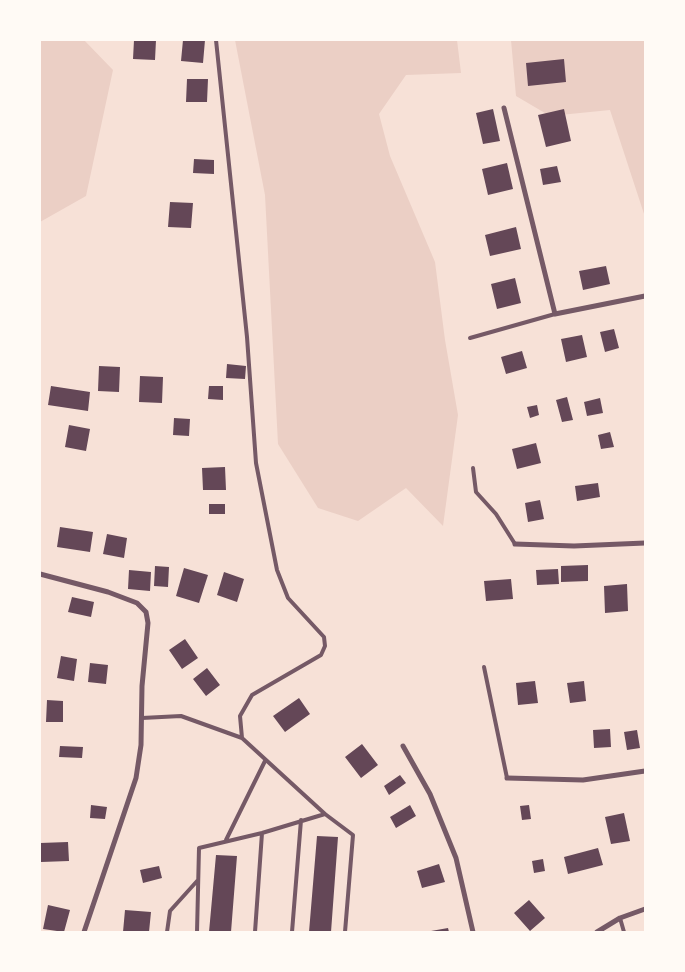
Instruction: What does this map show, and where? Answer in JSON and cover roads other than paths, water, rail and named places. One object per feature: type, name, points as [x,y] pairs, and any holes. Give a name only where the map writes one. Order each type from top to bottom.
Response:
[{"type":"street","points":[[504,108],[555,314],[645,296]]},
{"type":"street","points":[[515,544],[574,546],[645,543]]},
{"type":"street","points":[[40,574],[108,592],[137,603],[146,612],[148,623],[142,686],[141,745],[136,778],[84,932]]},
{"type":"street","points":[[403,746],[430,794],[456,858],[474,932]]},
{"type":"street","points":[[507,778],[583,780],[645,771]]},
{"type":"street","points":[[597,932],[620,918],[645,909]]},
{"type":"lane","points":[[216,40],[247,337],[256,463],[277,570],[288,598],[324,637],[326,646],[321,655],[252,695],[240,716],[242,738]]},
{"type":"lane","points":[[470,338],[555,314]]},
{"type":"lane","points":[[473,468],[476,492],[496,514],[515,544]]},
{"type":"lane","points":[[484,667],[507,778]]},
{"type":"lane","points":[[142,718],[180,716],[242,738],[325,814],[353,835],[346,932]]},
{"type":"lane","points":[[226,840],[265,760]]},
{"type":"lane","points":[[197,932],[199,848],[226,840],[262,833],[325,814]]},
{"type":"lane","points":[[292,932],[301,820]]},
{"type":"lane","points":[[255,932],[262,833]]},
{"type":"lane","points":[[167,932],[170,911],[198,880]]},
{"type":"lane","points":[[620,918],[624,932]]}]
